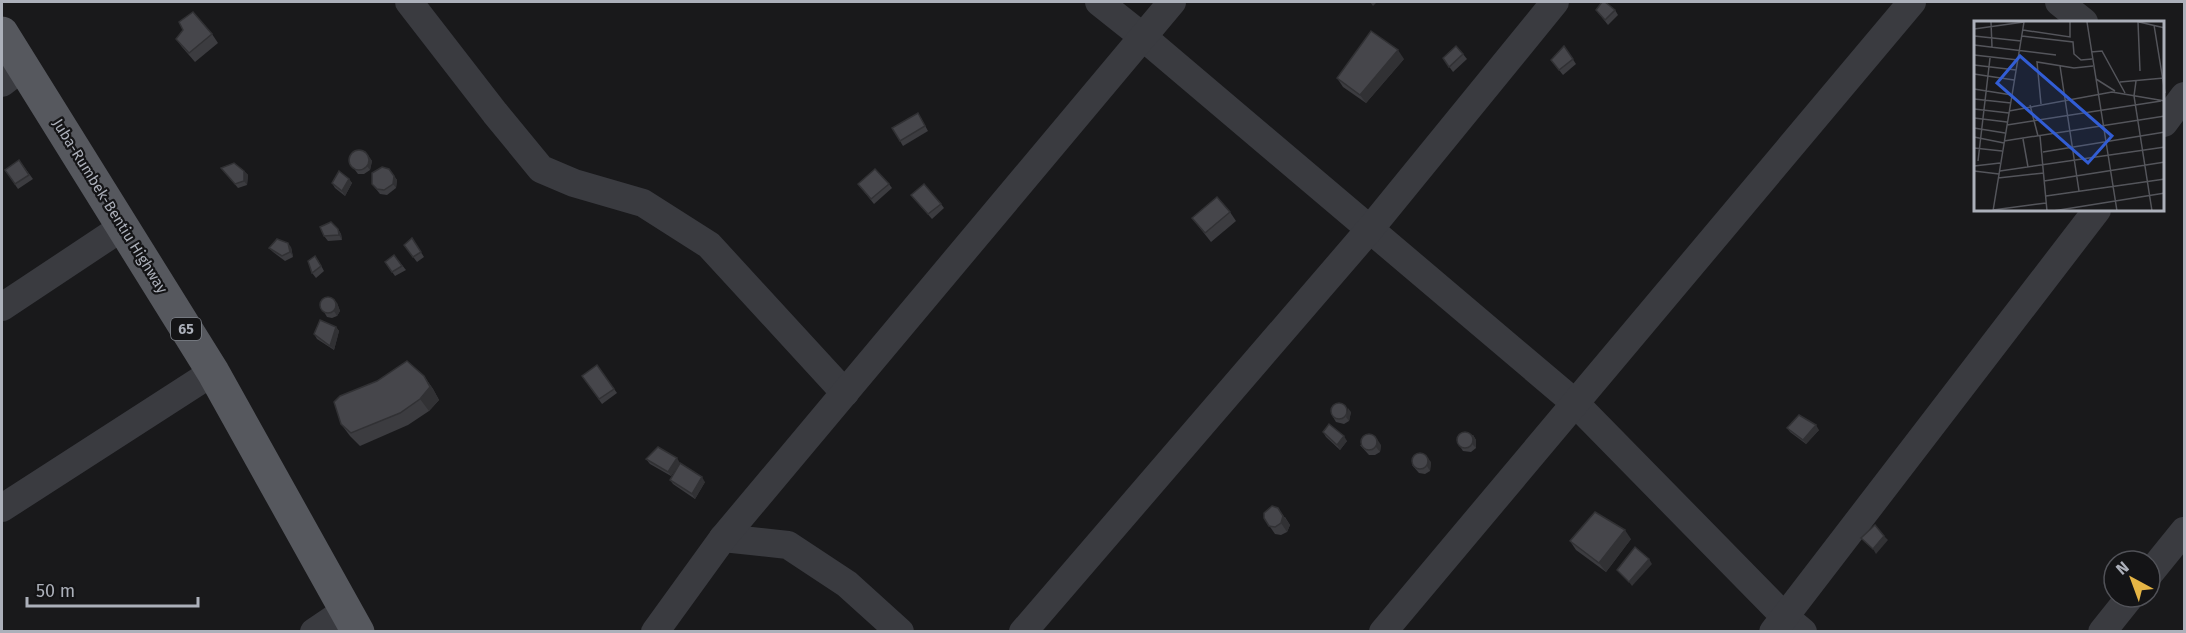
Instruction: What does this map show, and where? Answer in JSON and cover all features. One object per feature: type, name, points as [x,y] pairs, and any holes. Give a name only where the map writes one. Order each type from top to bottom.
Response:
[{"type":"main road","name":"Juba-Rumbek-Bentiu Highway","points":[[2,33],[13,75],[121,228],[213,372],[351,621]]},
{"type":"street","points":[[409,2],[541,169],[574,183],[643,203],[709,245],[844,393]]},
{"type":"street","points":[[1099,2],[1575,403],[1787,627],[2096,212]]},
{"type":"street","points":[[655,632],[723,538],[1172,2]]},
{"type":"street","points":[[1023,632],[1370,229],[1556,2]]},
{"type":"street","points":[[1383,632],[1912,2]]},
{"type":"street","points":[[2059,2],[2083,21]]},
{"type":"street","points":[[2,307],[121,228]]},
{"type":"street","points":[[2,508],[213,372]]},
{"type":"street","points":[[2162,558],[2184,531]]},
{"type":"street","points":[[723,538],[788,545],[847,584],[900,632]]},
{"type":"street","points":[[2102,632],[2120,609]]},
{"type":"street","points":[[314,632],[351,621]]},
{"type":"building","points":[[1602,2],[1615,10],[1605,20],[1596,10]]},
{"type":"building","points":[[193,12],[212,34],[189,53],[176,39],[183,30],[179,22]]},
{"type":"building","points":[[1371,31],[1398,50],[1360,95],[1337,78]]},
{"type":"building","points":[[1456,46],[1463,54],[1449,67],[1443,58]]},
{"type":"building","points":[[1564,46],[1573,59],[1559,70],[1551,60]]},
{"type":"building","points":[[918,113],[925,126],[900,141],[892,128]]},
{"type":"building","points":[[359,150],[366,153],[369,160],[366,167],[359,170],[352,167],[349,160],[352,153]]},
{"type":"building","points":[[19,160],[29,175],[15,184],[5,170]]},
{"type":"building","points":[[234,163],[244,171],[244,181],[235,184],[221,168]]},
{"type":"building","points":[[382,167],[389,169],[394,176],[393,184],[384,190],[377,189],[372,184],[372,173]]},
{"type":"building","points":[[875,169],[889,184],[871,199],[858,184]]},
{"type":"building","points":[[339,171],[349,179],[342,191],[332,183]]},
{"type":"building","points":[[924,184],[941,204],[928,214],[911,195]]},
{"type":"building","points":[[1217,197],[1230,212],[1205,233],[1192,218]]},
{"type":"building","points":[[331,222],[338,229],[339,235],[324,236],[320,227]]},
{"type":"building","points":[[412,238],[421,252],[413,257],[404,245]]},
{"type":"building","points":[[277,239],[288,243],[290,252],[282,256],[269,248]]},
{"type":"building","points":[[394,255],[402,266],[392,272],[385,262]]},
{"type":"building","points":[[315,256],[321,266],[312,273],[308,261]]},
{"type":"building","points":[[328,297],[334,299],[336,305],[334,311],[328,313],[322,311],[320,305],[322,299]]},
{"type":"building","points":[[320,320],[336,327],[330,346],[314,334]]},
{"type":"building","points":[[407,361],[424,376],[430,387],[420,399],[400,413],[351,433],[341,424],[334,402],[340,396],[377,381]]},
{"type":"building","points":[[597,365],[614,389],[599,399],[582,376]]},
{"type":"building","points":[[1336,403],[1342,403],[1347,411],[1345,417],[1336,419],[1331,414],[1331,408]]},
{"type":"building","points":[[1799,415],[1816,425],[1803,440],[1787,428]]},
{"type":"building","points":[[1329,424],[1344,436],[1337,445],[1323,432]]},
{"type":"building","points":[[1462,432],[1468,432],[1473,440],[1471,446],[1462,448],[1457,443],[1457,437]]},
{"type":"building","points":[[1366,434],[1372,434],[1377,442],[1375,448],[1366,450],[1361,445],[1361,439]]},
{"type":"building","points":[[658,447],[677,458],[668,472],[646,459]]},
{"type":"building","points":[[1417,453],[1423,453],[1428,461],[1426,467],[1417,469],[1412,464],[1412,458]]},
{"type":"building","points":[[680,463],[702,477],[692,494],[670,480]]},
{"type":"building","points":[[1272,506],[1278,508],[1283,516],[1281,523],[1275,527],[1269,526],[1264,518],[1264,513]]},
{"type":"building","points":[[1595,512],[1625,530],[1599,563],[1570,541]]},
{"type":"building","points":[[1875,525],[1884,536],[1873,549],[1861,538]]},
{"type":"building","points":[[1635,547],[1649,559],[1629,582],[1617,570]]}]
